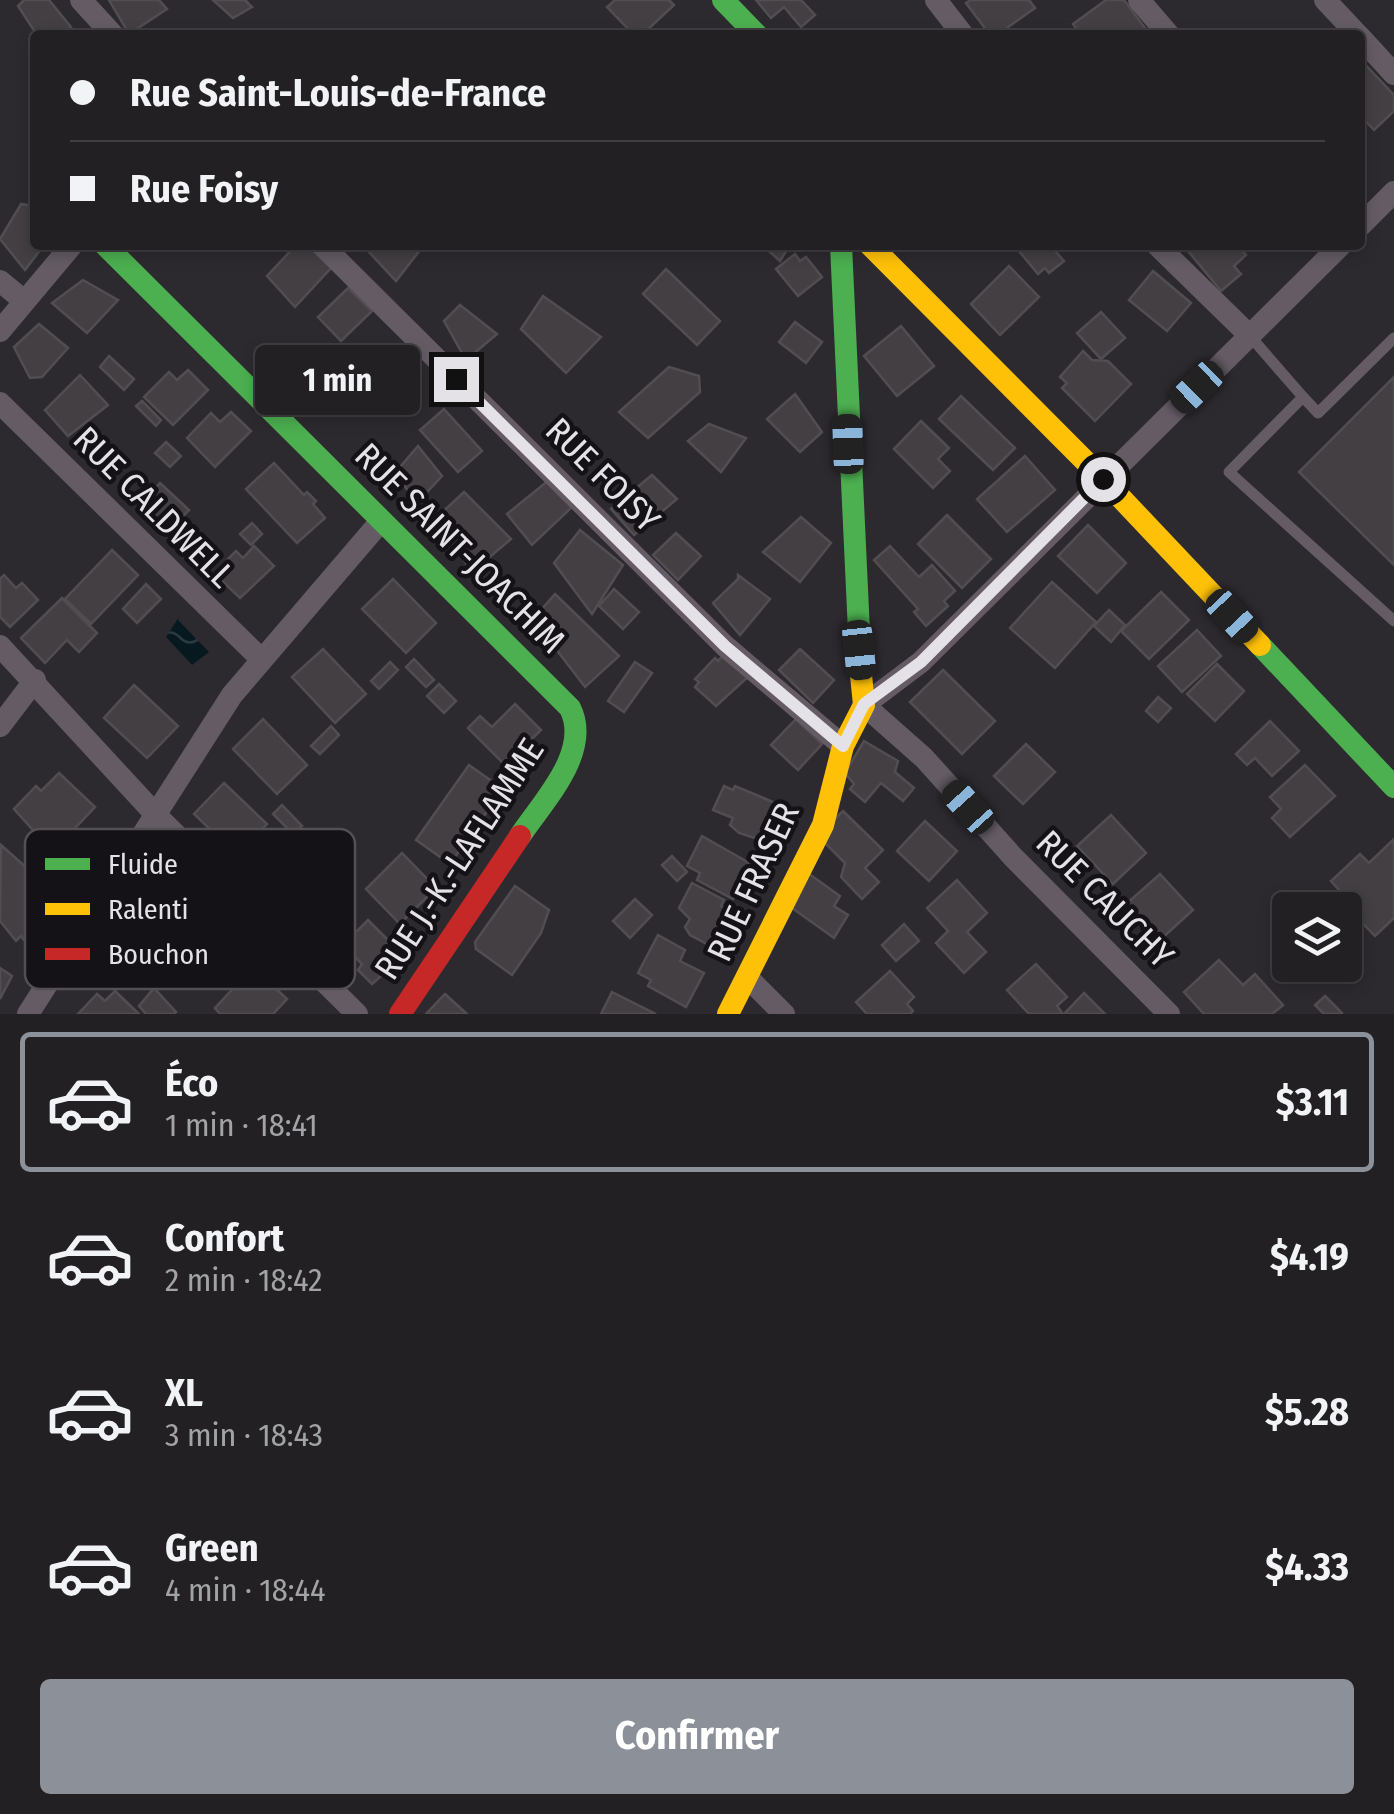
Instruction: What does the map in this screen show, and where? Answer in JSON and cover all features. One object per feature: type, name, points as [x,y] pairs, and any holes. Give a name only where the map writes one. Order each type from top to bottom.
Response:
[{"type":"street","points":[[81,0],[108,30]]},
{"type":"street","points":[[722,0],[751,30]]},
{"type":"street","points":[[936,0],[959,30]]},
{"type":"street","points":[[1139,0],[1164,30]]},
{"type":"street","points":[[1326,0],[1354,30]]},
{"type":"street","points":[[1365,43],[1394,74]]},
{"type":"street","points":[[1365,221],[1394,192]]},
{"type":"street","points":[[0,331],[68,250]]},
{"type":"street","name":"RUE SAINT-JOACHIM","points":[[110,250],[570,708],[577,722],[576,740]]},
{"type":"street","name":"RUE FOISY","points":[[327,250],[725,646],[843,746]]},
{"type":"street","points":[[841,250],[864,704]]},
{"type":"street","points":[[875,250],[1103,479],[1394,787]]},
{"type":"street","points":[[1162,250],[1250,336]]},
{"type":"street","points":[[864,704],[921,662],[1336,250]]},
{"type":"street","points":[[0,281],[24,300]]},
{"type":"street","name":"RUE CALDWELL","points":[[0,403],[260,660]]},
{"type":"street","points":[[149,829],[232,694],[381,521]]},
{"type":"street","points":[[0,646],[36,680],[170,829]]},
{"type":"street","points":[[0,726],[36,680]]},
{"type":"street","name":"RUE FRASER","points":[[728,1014],[823,825],[843,746],[864,704]]},
{"type":"street","name":"RUE CAUCHY","points":[[864,704],[924,758],[1013,856],[1170,1014]]},
{"type":"street","name":"RUE J.-K.-LAFLAMME","points":[[400,1014],[570,761],[576,740]]},
{"type":"street","points":[[747,978],[784,1014]]},
{"type":"street","points":[[28,1014],[44,989]]},
{"type":"street","points":[[331,989],[356,1014]]},
{"type":"lane","points":[[1250,336],[1318,413],[1394,338]]},
{"type":"lane","points":[[1303,397],[1228,472],[1394,621]]},
{"type":"water","points":[[179,617],[209,652],[192,665],[166,637]]},
{"type":"building","points":[[24,0],[49,0],[71,27],[34,30],[18,6]]},
{"type":"building","points":[[109,0],[159,0],[167,9],[135,30],[127,30]]},
{"type":"building","points":[[213,0],[245,0],[252,7],[233,18]]},
{"type":"building","points":[[615,0],[669,0],[674,5],[647,30],[629,30],[607,7]]},
{"type":"building","points":[[756,0],[801,0],[815,15],[801,27],[784,7],[771,18]]},
{"type":"building","points":[[1029,0],[1035,8],[1004,30],[986,30],[966,3]]},
{"type":"building","points":[[1106,0],[1124,0],[1146,30],[1077,30],[1073,24]]},
{"type":"building","points":[[1365,64],[1394,95],[1394,111],[1374,130],[1365,120]]},
{"type":"building","points":[[21,204],[30,205],[30,250],[40,250],[25,270],[0,239]]},
{"type":"building","points":[[291,250],[313,250],[331,268],[295,307],[267,276]]},
{"type":"building","points":[[369,250],[420,250],[396,281]]},
{"type":"building","points":[[768,250],[787,250],[780,261]]},
{"type":"building","points":[[1018,250],[1054,250],[1064,261],[1049,273],[1045,268],[1038,274]]},
{"type":"building","points":[[1187,250],[1242,250],[1246,255],[1234,266],[1241,274],[1221,291]]},
{"type":"building","points":[[795,254],[800,261],[806,257],[822,277],[798,296],[776,269]]},
{"type":"building","points":[[1009,266],[1039,297],[1000,335],[971,304]]},
{"type":"building","points":[[666,269],[720,321],[697,345],[643,294]]},
{"type":"building","points":[[1153,271],[1191,303],[1167,331],[1129,300]]},
{"type":"building","points":[[83,280],[118,300],[87,333],[52,303]]},
{"type":"building","points":[[348,288],[372,311],[341,341],[318,317]]},
{"type":"building","points":[[543,296],[601,337],[566,373],[521,329]]},
{"type":"building","points":[[460,305],[497,334],[466,360],[444,321]]},
{"type":"building","points":[[1101,312],[1125,338],[1101,359],[1077,333]]},
{"type":"building","points":[[795,322],[822,342],[806,363],[779,342]]},
{"type":"building","points":[[39,324],[68,348],[42,377],[30,378],[14,347]]},
{"type":"building","points":[[901,326],[934,366],[897,396],[864,356]]},
{"type":"building","points":[[1083,351],[1092,360],[1108,361],[1131,384],[1095,421],[1062,388],[1067,383],[1060,377]]},
{"type":"building","points":[[109,356],[134,379],[124,390],[100,367]]},
{"type":"building","points":[[669,367],[699,376],[700,392],[648,438],[619,412]]},
{"type":"building","points":[[188,370],[208,390],[173,425],[144,397],[169,372],[177,380]]},
{"type":"building","points":[[80,375],[108,405],[68,436],[45,410]]},
{"type":"building","points":[[1394,377],[1394,565],[1299,472]]},
{"type":"building","points":[[795,394],[822,432],[800,452],[767,419]]},
{"type":"building","points":[[961,396],[1015,448],[993,470],[939,419]]},
{"type":"building","points":[[142,401],[161,420],[156,426],[136,406]]},
{"type":"building","points":[[444,409],[482,451],[458,472],[420,430]]},
{"type":"building","points":[[231,412],[251,431],[215,467],[187,438],[211,413],[220,422]]},
{"type":"building","points":[[921,421],[949,448],[938,459],[950,471],[933,488],[894,449]]},
{"type":"building","points":[[709,424],[746,438],[721,472],[688,441]]},
{"type":"building","points":[[166,442],[181,456],[170,467],[155,453]]},
{"type":"building","points":[[418,446],[442,476],[417,503],[395,473]]},
{"type":"building","points":[[1025,456],[1055,490],[1007,532],[977,499]]},
{"type":"building","points":[[274,463],[304,495],[307,492],[316,501],[313,504],[325,518],[297,543],[246,489]]},
{"type":"building","points":[[652,475],[677,499],[634,535],[611,509]]},
{"type":"building","points":[[549,480],[573,506],[532,545],[507,514]]},
{"type":"building","points":[[160,483],[189,510],[182,517],[191,525],[176,541],[139,506]]},
{"type":"building","points":[[464,492],[511,539],[472,572],[435,519]]},
{"type":"building","points":[[947,515],[991,559],[962,588],[918,544]]},
{"type":"building","points":[[801,517],[831,543],[800,582],[763,552]]},
{"type":"building","points":[[252,523],[262,534],[251,545],[240,534]]},
{"type":"building","points":[[1088,525],[1126,563],[1097,593],[1058,556]]},
{"type":"building","points":[[580,530],[623,565],[592,614],[554,563]]},
{"type":"building","points":[[676,533],[701,556],[678,580],[653,555]]},
{"type":"building","points":[[254,546],[274,566],[240,598],[214,573],[236,551],[243,558]]},
{"type":"building","points":[[890,546],[919,577],[932,565],[955,591],[944,601],[948,606],[926,626],[914,612],[918,609],[874,560]]},
{"type":"building","points":[[112,550],[138,575],[91,624],[65,599]]},
{"type":"building","points":[[4,575],[16,588],[22,583],[38,600],[10,627],[0,617],[0,579]]},
{"type":"building","points":[[738,575],[770,599],[740,635],[713,603]]},
{"type":"building","points":[[393,579],[436,623],[406,653],[362,609]]},
{"type":"building","points":[[1052,582],[1096,622],[1055,668],[1010,628]]},
{"type":"building","points":[[146,584],[161,599],[137,623],[123,609]]},
{"type":"building","points":[[614,589],[639,612],[623,629],[599,606]]},
{"type":"building","points":[[1161,592],[1189,620],[1149,659],[1121,631]]},
{"type":"building","points":[[555,594],[619,656],[585,687],[533,619]]},
{"type":"building","points":[[62,598],[97,633],[79,652],[67,640],[45,663],[21,638]]},
{"type":"building","points":[[1109,610],[1125,625],[1111,642],[1094,626]]},
{"type":"building","points":[[1197,630],[1221,656],[1182,692],[1158,666]]},
{"type":"building","points":[[323,649],[366,694],[335,723],[292,677]]},
{"type":"building","points":[[800,649],[834,680],[813,703],[779,670]]},
{"type":"building","points":[[725,653],[749,676],[716,706],[695,687],[699,682],[695,679]]},
{"type":"building","points":[[414,659],[434,680],[426,687],[406,667]]},
{"type":"building","points":[[390,662],[398,670],[379,689],[371,681]]},
{"type":"building","points":[[635,662],[652,673],[624,712],[608,701]]},
{"type":"building","points":[[1217,664],[1244,691],[1215,721],[1187,694]]},
{"type":"building","points":[[943,670],[995,721],[962,754],[910,702]]},
{"type":"building","points":[[439,684],[456,701],[444,713],[427,696]]},
{"type":"building","points":[[134,685],[178,726],[147,758],[104,718]]},
{"type":"building","points":[[1158,697],[1171,708],[1158,722],[1146,711]]},
{"type":"building","points":[[515,704],[541,730],[505,765],[468,728],[480,716],[492,727]]},
{"type":"building","points":[[263,719],[307,765],[277,794],[233,749]]},
{"type":"building","points":[[796,719],[822,744],[798,770],[771,745]]},
{"type":"building","points":[[1270,721],[1299,751],[1272,776],[1255,758],[1247,765],[1236,754]]},
{"type":"building","points":[[331,726],[339,735],[320,754],[311,746]]},
{"type":"building","points":[[864,741],[898,761],[895,772],[914,788],[903,801],[881,783],[865,802],[850,789],[854,784],[845,773]]},
{"type":"building","points":[[1026,744],[1055,772],[1023,804],[994,776]]},
{"type":"building","points":[[469,765],[503,789],[450,864],[416,840]]},
{"type":"building","points":[[1305,765],[1335,796],[1290,837],[1272,818],[1281,809],[1270,797]]},
{"type":"building","points":[[59,773],[95,807],[74,829],[32,829],[14,809],[36,786],[41,791]]},
{"type":"building","points":[[224,783],[267,824],[262,829],[210,829],[194,814]]},
{"type":"building","points":[[724,786],[733,790],[735,786],[776,806],[764,841],[739,833],[730,825],[733,818],[713,810]]},
{"type":"building","points":[[282,805],[302,826],[288,829],[273,814]]},
{"type":"building","points":[[843,811],[883,850],[865,868],[879,882],[862,899],[841,877],[845,863],[818,836]]},
{"type":"building","points":[[1111,815],[1146,853],[1113,884],[1077,846]]},
{"type":"building","points":[[925,821],[957,851],[929,881],[897,851]]},
{"type":"building","points":[[702,836],[751,864],[733,899],[697,880],[700,873],[687,866]]},
{"type":"building","points":[[1394,839],[1394,918],[1375,936],[1362,923],[1362,892],[1339,892],[1331,881],[1360,854],[1369,863]]},
{"type":"building","points":[[1,845],[25,866],[25,940],[21,936],[16,941],[0,921]]},
{"type":"building","points":[[402,853],[436,888],[400,924],[366,889]]},
{"type":"building","points":[[672,856],[687,872],[677,881],[662,865]]},
{"type":"building","points":[[805,871],[840,896],[834,906],[848,915],[834,938],[785,903]]},
{"type":"building","points":[[1160,874],[1193,910],[1159,941],[1125,905]]},
{"type":"building","points":[[957,880],[987,913],[967,932],[986,952],[964,973],[936,943],[948,931],[927,908]]},
{"type":"building","points":[[692,883],[724,900],[721,906],[737,914],[718,950],[690,935],[685,927],[690,919],[679,908]]},
{"type":"building","points":[[515,886],[549,910],[541,933],[512,975],[476,949],[475,942]]},
{"type":"building","points":[[635,899],[652,915],[630,938],[613,921]]},
{"type":"building","points":[[368,920],[404,956],[372,984],[358,970],[362,964],[355,957],[355,933]]},
{"type":"building","points":[[904,924],[919,941],[896,961],[882,945]]},
{"type":"building","points":[[658,935],[685,950],[680,961],[704,973],[686,1007],[648,986],[651,980],[638,973]]},
{"type":"building","points":[[1219,960],[1243,985],[1255,974],[1283,1005],[1272,1014],[1204,1014],[1184,992]]},
{"type":"building","points":[[1036,964],[1067,997],[1057,1006],[1063,1014],[1029,1014],[1007,990]]},
{"type":"building","points":[[0,968],[12,976],[0,999]]},
{"type":"building","points":[[890,971],[914,997],[907,1004],[913,1011],[867,1014],[856,1002]]},
{"type":"building","points":[[155,989],[176,1012],[146,1014],[139,1006]]},
{"type":"building","points":[[233,989],[276,989],[287,999],[273,1014],[220,1014],[215,1008]]},
{"type":"building","points":[[115,991],[139,1014],[78,1014],[97,994],[105,1001]]},
{"type":"building","points":[[612,992],[656,1014],[601,1014]]},
{"type":"building","points":[[1084,993],[1105,1014],[1064,1014]]},
{"type":"building","points":[[445,994],[467,1014],[426,1014]]},
{"type":"building","points":[[1325,996],[1341,1014],[1324,1014],[1315,1005]]},
{"type":"traffic: fast","points":[[723,0],[752,30]]},
{"type":"traffic: fast","points":[[110,250],[570,708],[575,725],[570,759],[520,836]]},
{"type":"traffic: fast","points":[[841,250],[861,675]]},
{"type":"traffic: fast","points":[[1260,645],[1394,787]]},
{"type":"traffic: slow","points":[[875,250],[1103,479],[1260,645]]},
{"type":"traffic: slow","points":[[728,1014],[823,825],[843,746],[864,705],[861,675]]},
{"type":"traffic: jam","points":[[400,1014],[520,836]]},
{"type":"route","points":[[456,379],[725,646],[843,746],[864,704],[921,662],[1103,479]]}]
